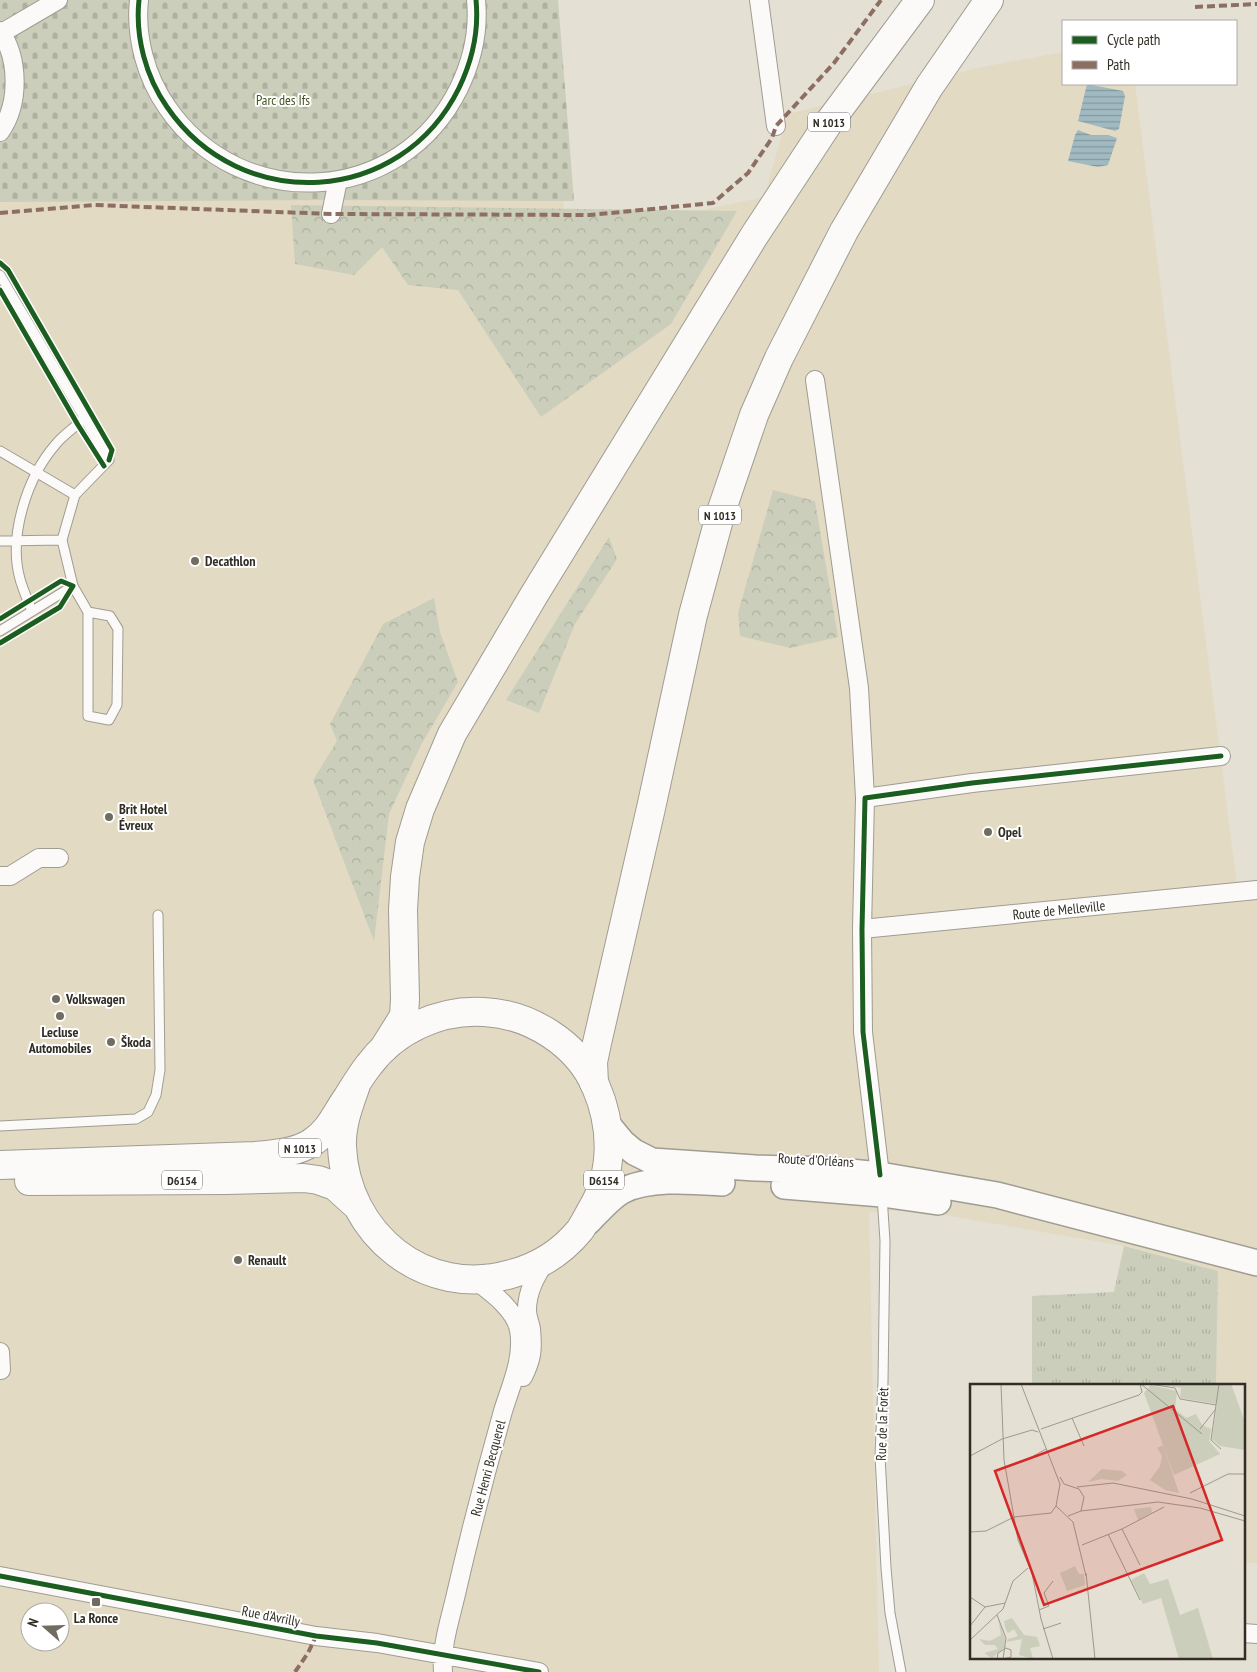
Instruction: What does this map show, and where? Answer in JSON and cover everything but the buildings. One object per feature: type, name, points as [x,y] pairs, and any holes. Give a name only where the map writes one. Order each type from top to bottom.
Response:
[{"type":"main road","name":"N 1013","points":[[384,1048],[404,1016],[404,877],[410,842],[420,808],[452,734],[534,595],[754,236],[826,125],[920,0]]},
{"type":"main road","name":"N 1013","points":[[594,1083],[593,1062],[596,1043],[651,808],[693,615],[721,512],[754,415],[783,349],[844,231],[930,86],[989,0]]},
{"type":"main road","points":[[356,1086],[368,1066],[384,1048],[406,1031],[431,1019],[457,1013],[484,1012],[511,1016],[537,1026],[560,1041],[579,1060],[594,1083]]},
{"type":"main road","name":"D6154","points":[[580,1229],[599,1198],[609,1162],[608,1125],[603,1103],[594,1083]]},
{"type":"main road","name":"N 1013","points":[[215,1157],[275,1154],[305,1147],[321,1136],[334,1122],[345,1100],[356,1086]]},
{"type":"main road","name":"D6154","points":[[356,1086],[346,1114],[342,1145],[345,1176],[356,1205],[366,1223],[380,1239],[414,1265],[433,1273],[475,1280]]},
{"type":"main road","name":"Route d'Orléans","points":[[608,1125],[622,1142],[634,1152],[652,1161],[756,1168],[830,1170],[881,1184]]},
{"type":"main road","name":"D6154","points":[[0,1165],[215,1157]]},
{"type":"main road","name":"D6154","points":[[0,1182],[304,1178],[318,1180],[335,1186],[356,1205]]},
{"type":"main road","name":"Route d'Orléans","points":[[580,1229],[621,1192],[639,1185],[658,1182],[815,1187],[881,1184],[997,1195],[1257,1263]]},
{"type":"main road","points":[[475,1280],[500,1278],[524,1271],[546,1260],[564,1246],[580,1229]]},
{"type":"street","points":[[0,132],[12,106],[15,81],[11,56],[1,33],[58,0]]},
{"type":"street","points":[[139,0],[140,41],[148,70],[160,97],[177,122],[198,143],[222,160],[249,173],[278,180],[308,183],[338,180],[368,171],[404,152],[423,137],[440,119],[454,99],[472,54],[476,30],[476,0]]},
{"type":"street","points":[[759,0],[776,126]]},
{"type":"street","points":[[331,214],[338,180]]},
{"type":"street","points":[[814,380],[859,688],[865,798],[862,929],[863,1032],[881,1184]]},
{"type":"street","points":[[865,798],[972,783],[1221,756]]},
{"type":"street","points":[[0,876],[10,876],[39,858],[59,858]]},
{"type":"street","name":"Route de Melleville","points":[[862,929],[1257,890]]},
{"type":"street","points":[[504,1410],[514,1397],[531,1356],[533,1348],[527,1318],[529,1297],[531,1286],[546,1260]]},
{"type":"street","name":"Rue Henri Becquerel","points":[[442,1664],[462,1564],[518,1365],[520,1342],[519,1328],[505,1306],[475,1280]]},
{"type":"street","points":[[0,1352],[1,1370]]},
{"type":"street","name":"Rue d'Avrilly","points":[[0,1576],[316,1636],[377,1643],[442,1664],[539,1672]]},
{"type":"street","points":[[1244,1633],[1257,1634]]},
{"type":"lane","points":[[0,275],[109,460],[75,495],[62,540],[73,586],[88,612],[88,716],[109,720],[117,705],[118,629],[110,616],[88,612]]},
{"type":"lane","points":[[32,611],[20,578],[16,541],[22,507],[36,472],[56,444],[84,418]]},
{"type":"lane","points":[[0,451],[75,495]]},
{"type":"lane","points":[[0,541],[62,540]]},
{"type":"lane","points":[[0,631],[73,586]]},
{"type":"lane","points":[[0,1126],[136,1119],[148,1112],[156,1095],[160,1070],[158,915]]},
{"type":"lane","name":"Rue de la Forêt","points":[[881,1184],[885,1241],[884,1382],[880,1456],[890,1613],[901,1672]]},
{"type":"shaded area","points":[[0,0],[556,0],[565,239],[764,197],[788,114],[982,67],[1062,52],[1062,85],[1135,85],[1237,886],[1257,884],[1257,1563],[1244,1563],[1244,1384],[1216,1384],[1218,1271],[1130,1247],[915,1210],[869,1212],[879,1672],[0,1672]]},
{"type":"green space","name":"Parc des Ifs","points":[[0,0],[558,0],[574,201],[0,202]]},
{"type":"green space","points":[[291,205],[737,211],[671,324],[541,417],[458,290],[408,285],[382,247],[354,275],[295,264]]},
{"type":"green space","points":[[773,490],[815,501],[838,637],[790,648],[740,636],[738,613]]},
{"type":"green space","points":[[609,537],[617,559],[575,624],[539,713],[506,700]]},
{"type":"green space","points":[[434,598],[440,632],[458,682],[421,745],[389,814],[374,941],[313,780],[337,741],[330,724],[383,624]]},
{"type":"green space","points":[[1124,1246],[1218,1271],[1216,1384],[1032,1384],[1032,1296],[1114,1292]]},
{"type":"water","points":[[1087,85],[1123,91],[1125,96],[1119,129],[1115,131],[1078,121]]},
{"type":"water","points":[[1078,130],[1091,135],[1108,135],[1117,138],[1108,165],[1098,167],[1068,161]]},
{"type":"marked path","points":[[0,213],[94,205],[331,214],[590,215],[713,203],[748,173],[772,138],[776,126],[834,63],[881,0]]},
{"type":"marked path","points":[[1195,7],[1257,4]]},
{"type":"marked path","points":[[295,1672],[308,1653],[316,1636]]},
{"type":"cycle path","points":[[139,0],[138,14],[141,42],[153,83],[167,107],[198,142],[236,166],[277,180],[319,182],[361,174],[399,156],[433,127],[459,88],[468,67],[474,45],[476,0]]},
{"type":"cycle path","points":[[0,263],[8,270],[112,450],[109,460]]},
{"type":"cycle path","points":[[0,290],[78,425],[104,466]]},
{"type":"cycle path","points":[[0,619],[61,581],[73,586],[60,607],[0,643]]},
{"type":"cycle path","points":[[880,1175],[863,1032],[862,929],[865,798],[972,783],[1221,756]]},
{"type":"cycle path","points":[[0,1576],[316,1636],[377,1643],[539,1672]]},
{"type":"place","name":"Decathlon","points":[[195,561]]},
{"type":"place","name":"Brit Hotel Évreux","points":[[109,817]]},
{"type":"place","name":"Opel","points":[[988,832]]},
{"type":"place","name":"Volkswagen","points":[[56,999]]},
{"type":"place","name":"Lecluse Automobiles","points":[[60,1016]]},
{"type":"place","name":"Škoda","points":[[111,1042]]},
{"type":"place","name":"Renault","points":[[238,1260]]},
{"type":"place","name":"La Ronce","points":[[96,1602]]}]
